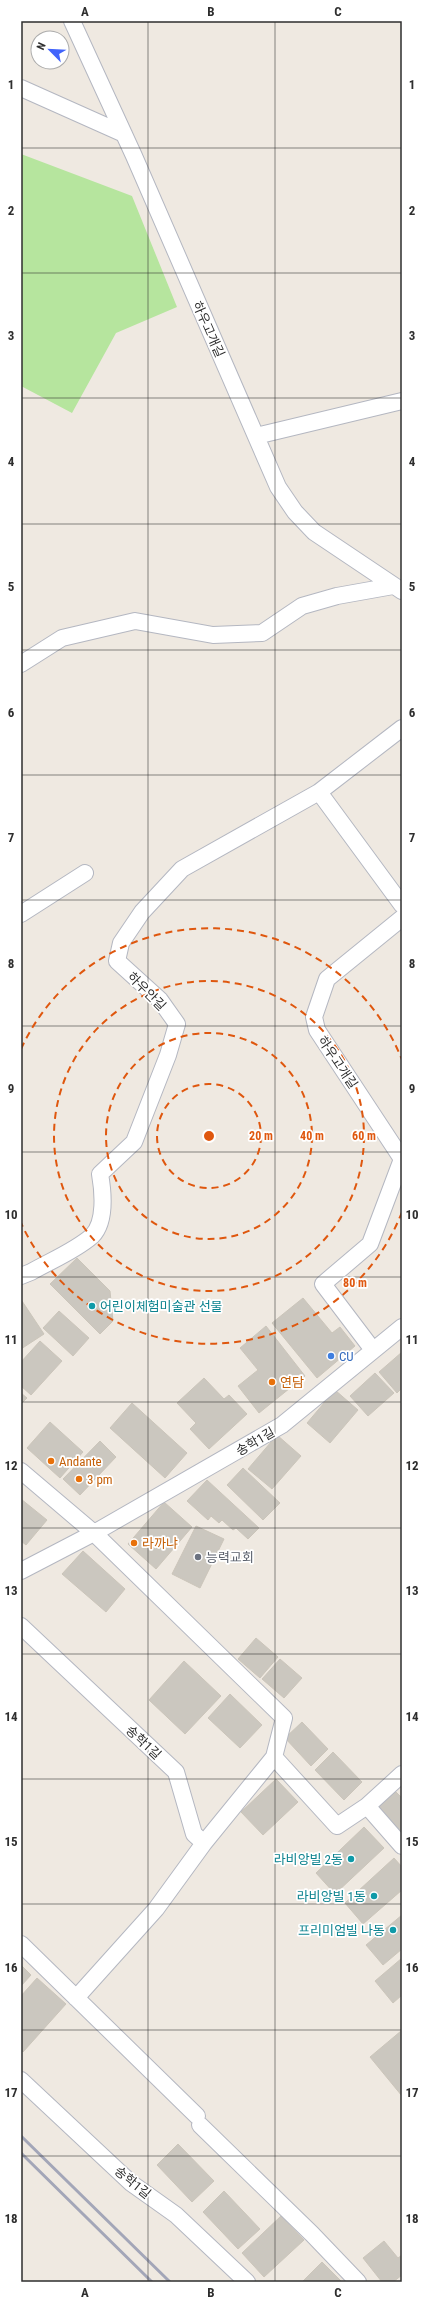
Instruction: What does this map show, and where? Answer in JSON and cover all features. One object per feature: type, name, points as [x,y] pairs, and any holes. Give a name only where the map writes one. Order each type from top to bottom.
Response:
[{"type":"street","name":"하우고개길","points":[[72,21],[124,134],[278,487],[295,512],[314,532],[397,588]]},
{"type":"street","points":[[21,88],[124,134]]},
{"type":"street","points":[[256,436],[402,401]]},
{"type":"street","points":[[21,664],[62,638],[135,621],[213,634],[262,633],[302,606],[337,596],[397,588]]},
{"type":"street","points":[[402,728],[318,792],[402,905]]},
{"type":"street","name":"하우안길","points":[[21,1276],[31,1272],[92,1235],[100,1221],[103,1189],[100,1174],[134,1142],[168,1055],[177,1024],[160,1000],[117,961],[121,943],[142,912],[182,869],[318,792]]},
{"type":"street","points":[[21,914],[85,873]]},
{"type":"street","name":"하우고개길","points":[[402,918],[328,979],[314,1017],[317,1030],[402,1159]]},
{"type":"street","points":[[373,1350],[323,1284],[370,1244],[402,1159]]},
{"type":"street","name":"송학1길","points":[[21,1570],[94,1533],[282,1425],[402,1327]]},
{"type":"street","points":[[21,1471],[94,1533],[284,1718],[274,1757],[204,1843],[156,1909],[76,1998]]},
{"type":"street","name":"송학1길","points":[[21,1626],[176,1772],[194,1834],[204,1843]]},
{"type":"street","points":[[274,1757],[337,1826],[367,1806],[402,1774]]},
{"type":"street","points":[[367,1806],[402,1846]]},
{"type":"street","points":[[21,1944],[312,2234],[358,2282]]},
{"type":"street","name":"송학1길","points":[[21,2080],[131,2183],[176,2215],[247,2282]]},
{"type":"green space","points":[[21,154],[132,196],[177,307],[116,333],[72,413],[21,386]]},
{"type":"building","name":"어린이체험미술관 선물","points":[[77,1258],[110,1291],[113,1321],[100,1334],[50,1284]]},
{"type":"building","points":[[303,1298],[332,1333],[340,1327],[355,1346],[317,1378],[272,1323]]},
{"type":"building","points":[[22,1301],[44,1334],[21,1349],[21,1302]]},
{"type":"building","points":[[59,1311],[89,1338],[73,1356],[43,1328]]},
{"type":"building","points":[[266,1326],[305,1376],[259,1413],[238,1386],[258,1370],[240,1348]]},
{"type":"building","points":[[40,1341],[62,1361],[31,1395],[21,1386],[21,1362]]},
{"type":"building","points":[[402,1352],[402,1388],[397,1393],[379,1372]]},
{"type":"building","points":[[375,1373],[394,1393],[368,1416],[350,1396]]},
{"type":"building","points":[[204,1378],[224,1399],[229,1395],[247,1414],[209,1449],[190,1429],[196,1423],[177,1403]]},
{"type":"building","points":[[335,1390],[358,1410],[330,1443],[307,1423]]},
{"type":"building","points":[[21,1393],[27,1398],[21,1404]]},
{"type":"building","points":[[132,1403],[187,1453],[165,1478],[110,1428]]},
{"type":"building","points":[[50,1422],[83,1452],[60,1478],[27,1448]]},
{"type":"building","points":[[277,1435],[301,1456],[272,1489],[248,1469]]},
{"type":"building","points":[[100,1441],[116,1457],[80,1495],[63,1479]]},
{"type":"building","points":[[243,1468],[280,1503],[263,1520],[227,1485]]},
{"type":"building","points":[[207,1480],[259,1528],[248,1539],[236,1528],[233,1530],[222,1520],[219,1523],[211,1516],[208,1520],[187,1501]]},
{"type":"building","points":[[21,1499],[47,1520],[26,1545],[21,1541]]},
{"type":"building","points":[[164,1502],[192,1527],[156,1569],[128,1544]]},
{"type":"building","name":"능력교회","points":[[196,1526],[224,1539],[200,1588],[172,1574]]},
{"type":"building","points":[[83,1551],[125,1589],[106,1612],[62,1574]]},
{"type":"building","points":[[256,1638],[278,1657],[260,1678],[238,1659]]},
{"type":"building","points":[[280,1659],[302,1678],[284,1698],[262,1679]]},
{"type":"building","points":[[184,1661],[221,1696],[185,1734],[149,1700]]},
{"type":"building","points":[[230,1694],[262,1725],[240,1748],[208,1718]]},
{"type":"building","points":[[302,1722],[328,1749],[311,1766],[285,1738]]},
{"type":"building","points":[[333,1752],[362,1782],[344,1800],[315,1770]]},
{"type":"building","points":[[276,1779],[298,1802],[263,1835],[241,1812]]},
{"type":"building","points":[[394,1790],[402,1798],[402,1834],[376,1807]]},
{"type":"building","name":"라비앙빌 2동","points":[[364,1827],[384,1848],[335,1894],[316,1873]]},
{"type":"building","name":"라비앙빌 1동","points":[[394,1858],[402,1867],[402,1890],[363,1924],[345,1903]]},
{"type":"building","name":"프리미엄빌 나동","points":[[402,1915],[402,1949],[383,1965],[366,1945]]},
{"type":"building","points":[[402,1958],[402,1995],[393,2003],[375,1981]]},
{"type":"building","points":[[21,1965],[31,1975],[21,1986]]},
{"type":"building","points":[[37,1978],[66,2004],[23,2052],[21,2050],[21,1996]]},
{"type":"building","points":[[401,2031],[402,2032],[402,2096],[370,2057]]},
{"type":"building","points":[[178,2144],[214,2181],[192,2202],[157,2165]]},
{"type":"building","points":[[224,2191],[260,2229],[238,2249],[203,2212]]},
{"type":"building","points":[[281,2216],[304,2240],[264,2277],[242,2253]]},
{"type":"building","points":[[384,2241],[398,2258],[402,2255],[402,2275],[393,2282],[382,2282],[363,2258]]},
{"type":"building","points":[[322,2262],[342,2282],[302,2282]]},
{"type":"railway","points":[[21,2136],[170,2282]]},
{"type":"railway","points":[[21,2153],[152,2282]]},
{"type":"place","name":"어린이체험미술관 선물","points":[[92,1306]]},
{"type":"place","name":"CU","points":[[331,1356]]},
{"type":"place","name":"연담","points":[[272,1382]]},
{"type":"place","name":"Andante","points":[[51,1461]]},
{"type":"place","name":"3 pm","points":[[79,1479]]},
{"type":"place","name":"라까냐","points":[[134,1543]]},
{"type":"place","name":"능력교회","points":[[198,1557]]},
{"type":"place","name":"라비앙빌 2동","points":[[351,1859]]},
{"type":"place","name":"라비앙빌 1동","points":[[374,1896]]},
{"type":"place","name":"프리미엄빌 나동","points":[[393,1930]]}]
